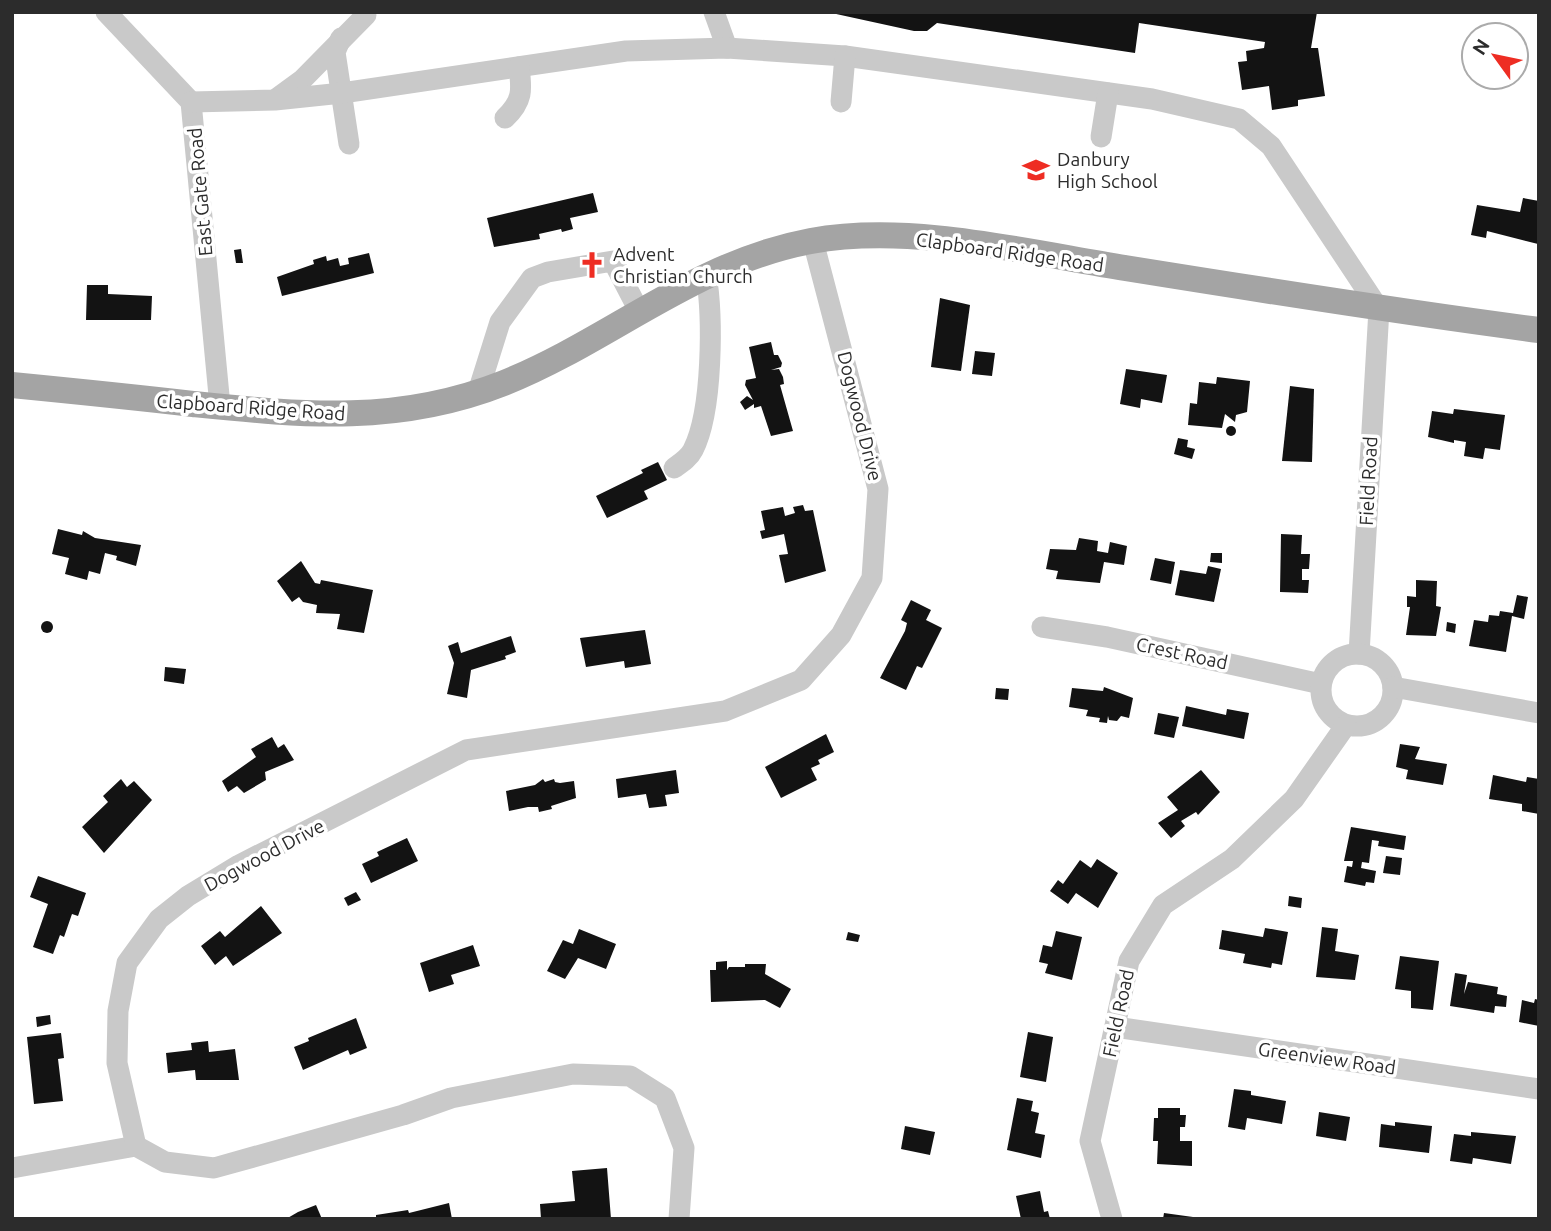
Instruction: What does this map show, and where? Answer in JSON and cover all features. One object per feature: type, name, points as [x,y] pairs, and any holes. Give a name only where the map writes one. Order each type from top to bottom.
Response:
[{"type":"main road","name":"Clapboard Ridge Road","points":[[12,385],[327,416],[385,413],[445,403],[539,366],[706,274],[761,253],[813,241],[869,237],[977,244],[1379,309],[1539,330]]},
{"type":"street","name":"East Gate Road","points":[[106,12],[191,102],[220,406]]},
{"type":"street","points":[[714,12],[727,48]]},
{"type":"street","points":[[275,100],[302,80],[342,36],[366,15]]},
{"type":"street","points":[[342,36],[335,52],[349,144]]},
{"type":"street","points":[[191,102],[275,100],[342,93],[626,51],[727,48],[845,56],[1152,99],[1239,119],[1271,146],[1379,309]]},
{"type":"street","points":[[841,102],[845,56]]},
{"type":"street","points":[[505,118],[516,107],[522,94],[519,67]]},
{"type":"street","points":[[1101,137],[1108,93]]},
{"type":"street","name":"Dogwood Drive","points":[[136,1146],[117,1063],[118,1011],[127,963],[159,919],[188,896],[239,865],[466,750],[725,711],[801,680],[841,635],[872,578],[878,489],[813,241]]},
{"type":"street","points":[[478,392],[500,322],[532,278],[548,272],[613,261],[639,311]]},
{"type":"street","points":[[674,468],[695,448],[705,400],[712,310],[706,274]]},
{"type":"street","name":"Field Road","points":[[1359,654],[1379,309]]},
{"type":"street","name":"Crest Road","points":[[1042,627],[1107,637],[1321,684]]},
{"type":"street","points":[[1359,654],[1382,664],[1393,687],[1392,701],[1385,713],[1367,724],[1346,725],[1326,709],[1321,697],[1321,684],[1334,662],[1359,654]]},
{"type":"street","points":[[1393,687],[1539,713]]},
{"type":"street","name":"Field Road","points":[[1112,1219],[1090,1141],[1129,961],[1163,905],[1232,859],[1286,808],[1346,725]]},
{"type":"street","name":"Greenview Road","points":[[1115,1027],[1539,1089]]},
{"type":"street","points":[[12,1168],[136,1146],[164,1162],[214,1168],[403,1115],[451,1098],[573,1074],[630,1076],[665,1098],[684,1148],[679,1219]]},
{"type":"building","points":[[827,12],[1317,12],[1311,48],[1318,48],[1325,96],[1298,100],[1298,106],[1272,110],[1269,86],[1242,90],[1238,62],[1247,61],[1246,51],[1264,48],[1265,42],[1139,23],[1135,53],[937,23],[927,31],[914,31]]},
{"type":"building","points":[[593,193],[598,212],[570,218],[573,229],[539,234],[540,239],[494,247],[487,218]]},
{"type":"building","points":[[1523,198],[1539,201],[1538,244],[1487,231],[1486,238],[1471,235],[1477,205],[1520,212]]},
{"type":"building","points":[[241,249],[243,263],[236,263],[234,250]]},
{"type":"building","points":[[369,253],[374,273],[282,296],[277,277],[314,264],[313,260],[326,256],[327,261],[338,258],[340,266],[349,264],[348,258]]},
{"type":"building","points":[[87,285],[108,285],[108,294],[152,296],[151,320],[86,320]]},
{"type":"building","points":[[940,298],[970,305],[961,371],[931,367]]},
{"type":"building","points":[[771,342],[774,355],[778,355],[782,363],[781,367],[771,370],[779,369],[783,377],[784,384],[780,385],[793,431],[771,436],[761,406],[754,408],[754,404],[745,410],[740,402],[747,396],[753,400],[745,385],[746,380],[756,378],[749,347]]},
{"type":"building","points":[[975,351],[995,353],[992,376],[972,374]]},
{"type":"building","points":[[1126,369],[1167,375],[1162,403],[1141,399],[1140,408],[1120,404]]},
{"type":"building","points":[[1217,377],[1250,381],[1247,412],[1236,415],[1235,422],[1225,414],[1222,428],[1188,425],[1190,403],[1197,404],[1199,382],[1216,384]]},
{"type":"building","points":[[1290,386],[1314,389],[1312,462],[1282,461]]},
{"type":"building","points":[[1454,409],[1505,415],[1500,450],[1485,448],[1483,459],[1464,456],[1466,442],[1454,440],[1454,443],[1428,437],[1432,411],[1453,414]]},
{"type":"building","points":[[1231,426],[1235,427],[1235,435],[1231,436],[1227,435],[1226,431],[1227,427]]},
{"type":"building","points":[[1178,438],[1188,440],[1187,447],[1195,449],[1192,459],[1174,454]]},
{"type":"building","points":[[658,462],[667,480],[644,491],[648,499],[607,518],[596,496],[643,473],[641,470]]},
{"type":"building","points":[[803,505],[805,511],[813,510],[826,571],[785,583],[779,555],[788,554],[784,534],[762,539],[760,531],[765,530],[761,511],[783,507],[785,516],[795,513],[793,507]]},
{"type":"building","points":[[58,529],[82,535],[83,531],[95,538],[141,545],[136,566],[116,560],[117,556],[105,553],[100,574],[89,571],[87,580],[65,574],[69,558],[52,554]]},
{"type":"building","points":[[1281,534],[1302,535],[1301,554],[1310,554],[1309,569],[1302,569],[1302,580],[1309,580],[1308,593],[1280,592]]},
{"type":"building","points":[[1079,538],[1098,541],[1097,551],[1108,553],[1110,542],[1127,546],[1124,565],[1104,562],[1100,583],[1056,579],[1058,571],[1046,569],[1050,549],[1076,550]]},
{"type":"building","points":[[1211,553],[1222,553],[1222,563],[1210,562]]},
{"type":"building","points":[[1155,558],[1175,562],[1171,584],[1150,580]]},
{"type":"building","points":[[301,561],[315,583],[320,584],[321,580],[373,590],[364,633],[337,629],[340,614],[316,613],[317,605],[303,602],[299,597],[292,602],[277,581]]},
{"type":"building","points":[[1208,566],[1221,569],[1214,602],[1175,595],[1180,570],[1206,574]]},
{"type":"building","points":[[1416,580],[1437,581],[1436,606],[1441,607],[1436,636],[1406,635],[1410,607],[1407,607],[1407,596],[1416,597]]},
{"type":"building","points":[[1517,595],[1528,597],[1524,619],[1512,616],[1506,652],[1469,646],[1474,620],[1488,622],[1489,615],[1499,616],[1500,611],[1513,613]]},
{"type":"building","points":[[911,600],[931,610],[926,620],[942,628],[922,668],[917,666],[906,690],[880,678],[905,631],[907,623],[901,620]]},
{"type":"building","points":[[47,621],[53,627],[47,633],[41,627]]},
{"type":"building","points":[[1447,622],[1456,624],[1455,633],[1446,631]]},
{"type":"building","points":[[645,630],[651,664],[625,668],[624,661],[586,667],[580,638]]},
{"type":"building","points":[[511,636],[516,652],[505,656],[506,659],[471,670],[467,698],[447,694],[454,663],[448,646],[458,642],[461,653]]},
{"type":"building","points":[[165,667],[186,669],[184,684],[164,681]]},
{"type":"building","points":[[1104,687],[1133,698],[1129,718],[1121,716],[1117,721],[1109,720],[1108,716],[1107,723],[1099,722],[1100,718],[1086,716],[1088,710],[1069,707],[1072,688],[1103,691]]},
{"type":"building","points":[[996,688],[1009,689],[1008,700],[995,699]]},
{"type":"building","points":[[1186,706],[1226,715],[1227,709],[1249,713],[1244,739],[1182,726]]},
{"type":"building","points":[[1158,713],[1179,717],[1174,738],[1154,734]]},
{"type":"building","points":[[826,734],[834,752],[818,760],[820,764],[811,768],[817,780],[781,798],[765,767]]},
{"type":"building","points":[[272,737],[278,748],[284,744],[294,760],[265,772],[266,780],[244,793],[237,786],[228,792],[222,781],[256,757],[251,749]]},
{"type":"building","points":[[1400,744],[1420,747],[1415,759],[1447,764],[1443,785],[1406,779],[1408,770],[1396,767]]},
{"type":"building","points":[[676,770],[679,793],[665,795],[667,806],[649,808],[646,794],[618,798],[616,779]]},
{"type":"building","points":[[1201,770],[1220,792],[1198,815],[1196,812],[1181,821],[1185,826],[1171,838],[1158,823],[1178,810],[1167,797]]},
{"type":"building","points":[[1493,775],[1526,782],[1527,777],[1539,779],[1539,814],[1522,811],[1522,804],[1489,799]]},
{"type":"building","points":[[121,779],[127,787],[134,781],[152,800],[104,853],[82,827],[108,802],[103,796]]},
{"type":"building","points":[[543,779],[545,782],[554,779],[560,783],[574,781],[576,798],[539,812],[538,807],[509,811],[506,791],[535,785]]},
{"type":"building","points":[[1351,827],[1406,836],[1404,850],[1378,846],[1379,841],[1372,840],[1369,863],[1362,862],[1361,868],[1376,871],[1374,883],[1366,882],[1365,886],[1344,882],[1347,866],[1352,867],[1353,861],[1344,861]]},
{"type":"building","points":[[407,838],[418,861],[371,883],[362,864],[379,856],[377,852]]},
{"type":"building","points":[[1386,856],[1402,858],[1400,875],[1383,873]]},
{"type":"building","points":[[1097,859],[1118,873],[1098,908],[1076,893],[1068,904],[1050,891],[1058,880],[1063,884],[1080,860],[1091,868]]},
{"type":"building","points":[[38,876],[86,893],[78,916],[72,914],[64,937],[60,935],[53,954],[33,947],[48,904],[30,897]]},
{"type":"building","points":[[356,892],[361,900],[348,906],[344,898]]},
{"type":"building","points":[[1289,896],[1302,898],[1301,908],[1288,906]]},
{"type":"building","points":[[261,906],[282,933],[233,966],[226,956],[215,965],[201,946],[220,931],[225,937]]},
{"type":"building","points":[[1322,927],[1338,929],[1335,951],[1359,955],[1355,980],[1316,977]]},
{"type":"building","points":[[1265,928],[1288,932],[1282,965],[1272,963],[1271,968],[1243,963],[1245,954],[1219,949],[1222,930],[1263,937]]},
{"type":"building","points":[[579,929],[616,944],[606,969],[578,958],[565,979],[547,971],[563,940],[573,944]]},
{"type":"building","points":[[1056,931],[1082,937],[1072,980],[1045,973],[1048,964],[1039,962],[1043,945],[1052,947]]},
{"type":"building","points":[[848,932],[860,935],[858,942],[846,940]]},
{"type":"building","points":[[473,945],[480,966],[451,975],[454,984],[429,992],[420,963]]},
{"type":"building","points":[[1400,956],[1439,961],[1433,1010],[1411,1008],[1411,991],[1395,989]]},
{"type":"building","points":[[727,961],[727,970],[729,967],[745,967],[745,964],[766,964],[765,974],[791,989],[780,1008],[765,1000],[711,1002],[710,970],[716,970],[716,962]]},
{"type":"building","points":[[1455,973],[1467,975],[1464,994],[1468,982],[1498,987],[1497,994],[1507,996],[1506,1007],[1495,1006],[1494,1013],[1450,1006]]},
{"type":"building","points":[[1535,999],[1539,1000],[1539,1026],[1519,1022],[1522,1000],[1534,1003]]},
{"type":"building","points":[[50,1015],[51,1024],[37,1027],[36,1017]]},
{"type":"building","points":[[356,1018],[367,1048],[350,1055],[348,1050],[303,1070],[294,1047],[309,1041],[308,1038]]},
{"type":"building","points":[[1028,1032],[1053,1037],[1046,1082],[1020,1077]]},
{"type":"building","points":[[61,1033],[64,1058],[58,1059],[63,1101],[34,1104],[27,1037]]},
{"type":"building","points":[[208,1041],[209,1052],[235,1049],[239,1080],[196,1080],[195,1070],[168,1073],[166,1053],[192,1050],[191,1043]]},
{"type":"building","points":[[1234,1089],[1286,1101],[1282,1124],[1247,1118],[1245,1130],[1228,1127]]},
{"type":"building","points":[[1017,1098],[1033,1101],[1031,1111],[1039,1113],[1035,1133],[1045,1135],[1041,1158],[1007,1150]]},
{"type":"building","points":[[1158,1108],[1180,1108],[1180,1115],[1186,1115],[1185,1127],[1180,1127],[1180,1141],[1192,1141],[1192,1166],[1157,1164],[1158,1141],[1153,1141],[1154,1118],[1158,1118]]},
{"type":"building","points":[[1319,1112],[1350,1117],[1346,1141],[1316,1136]]},
{"type":"building","points":[[1395,1122],[1432,1126],[1429,1153],[1379,1147],[1381,1124],[1395,1126]]},
{"type":"building","points":[[905,1126],[935,1132],[930,1155],[901,1149]]},
{"type":"building","points":[[1471,1132],[1516,1136],[1511,1164],[1473,1158],[1472,1164],[1450,1161],[1454,1134],[1471,1136]]},
{"type":"building","points":[[607,1168],[611,1219],[541,1219],[540,1204],[575,1201],[572,1171]]},
{"type":"building","points":[[1040,1191],[1044,1212],[1048,1211],[1050,1219],[1021,1219],[1016,1196]]},
{"type":"building","points":[[449,1203],[452,1219],[376,1219],[376,1215],[408,1210],[409,1213]]},
{"type":"building","points":[[316,1205],[322,1219],[286,1219],[298,1212]]},
{"type":"building","points":[[1164,1213],[1193,1217],[1193,1219],[1163,1219]]},
{"type":"place","name":"Danbury High School","points":[[1036,170]]},
{"type":"place","name":"Advent Christian Church","points":[[592,265]]}]
